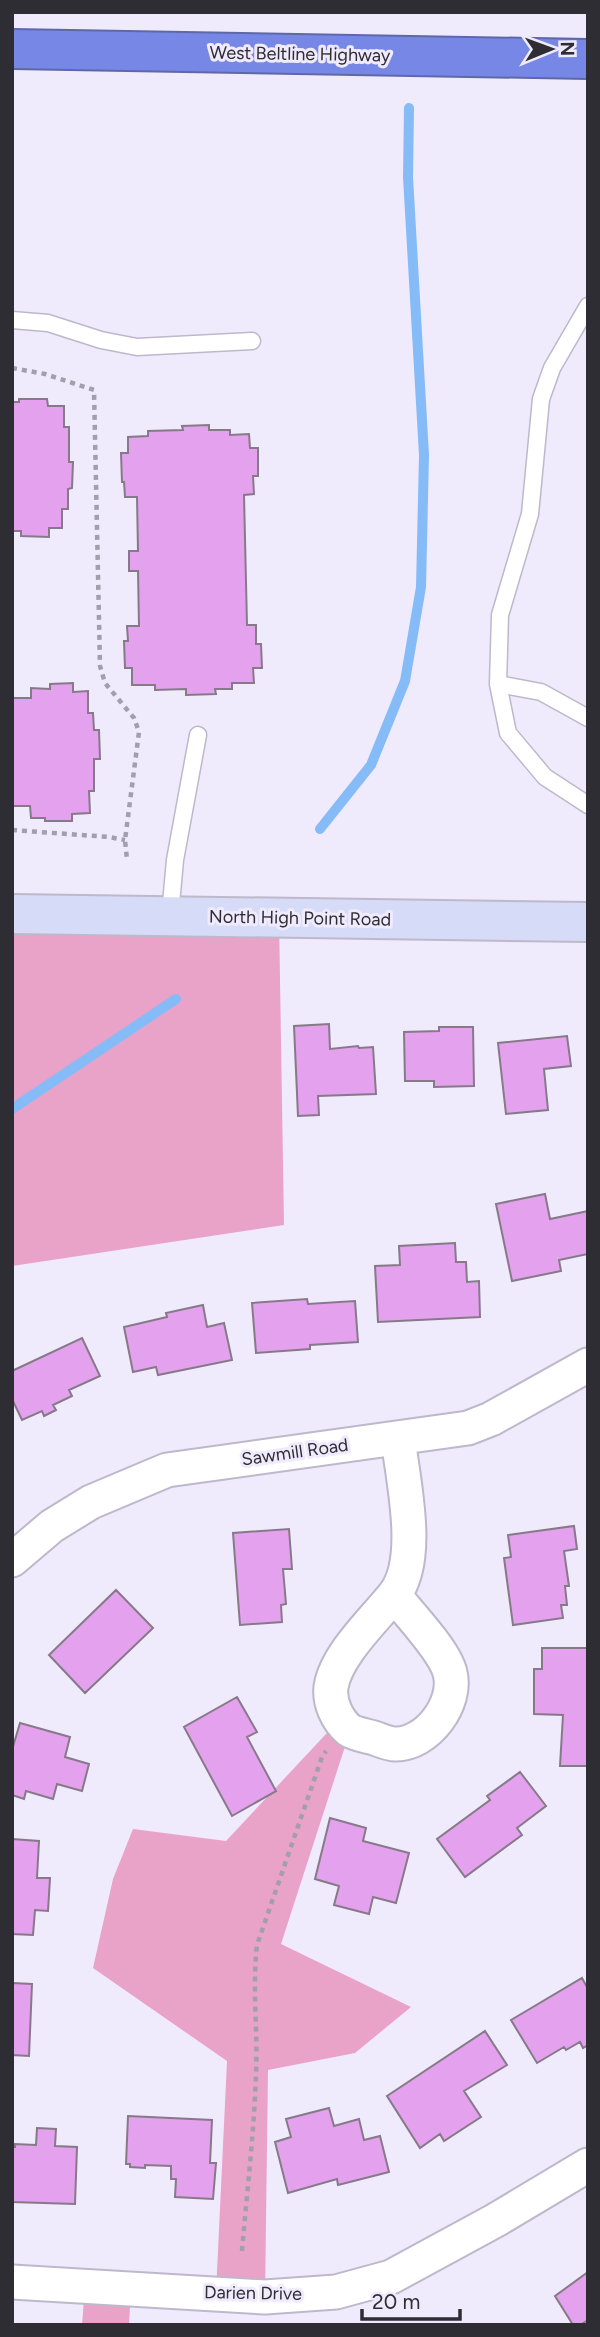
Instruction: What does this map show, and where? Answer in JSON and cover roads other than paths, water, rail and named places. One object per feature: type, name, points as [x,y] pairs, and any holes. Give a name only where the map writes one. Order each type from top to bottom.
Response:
[{"type":"highway","name":"West Beltline Highway","points":[[12,50],[588,59]]},
{"type":"street","name":"North High Point Road","points":[[12,914],[588,922]]},
{"type":"street","name":"Sawmill Road","points":[[12,1560],[52,1526],[91,1502],[167,1470],[468,1428],[491,1419],[588,1365]]},
{"type":"street","points":[[394,1595],[441,1655],[450,1672],[452,1690],[448,1707],[431,1728],[410,1741],[395,1745],[350,1731],[331,1701],[331,1686],[340,1662],[352,1644],[401,1586],[408,1550],[408,1521],[398,1438]]},
{"type":"street","name":"Darien Drive","points":[[12,2282],[265,2297],[337,2292],[391,2277],[496,2220],[588,2165]]},
{"type":"lane","points":[[588,306],[552,368],[541,399],[530,514],[500,614],[498,684],[508,733],[545,777],[588,805]]},
{"type":"lane","points":[[12,320],[48,323],[100,340],[137,346],[252,341]]},
{"type":"lane","points":[[498,684],[541,692],[588,718]]},
{"type":"lane","points":[[170,915],[175,860],[198,735]]},
{"type":"waterway","points":[[320,829],[371,765],[405,681],[421,587],[424,455],[408,177],[409,108]]},
{"type":"waterway","points":[[12,1109],[176,999]]}]
